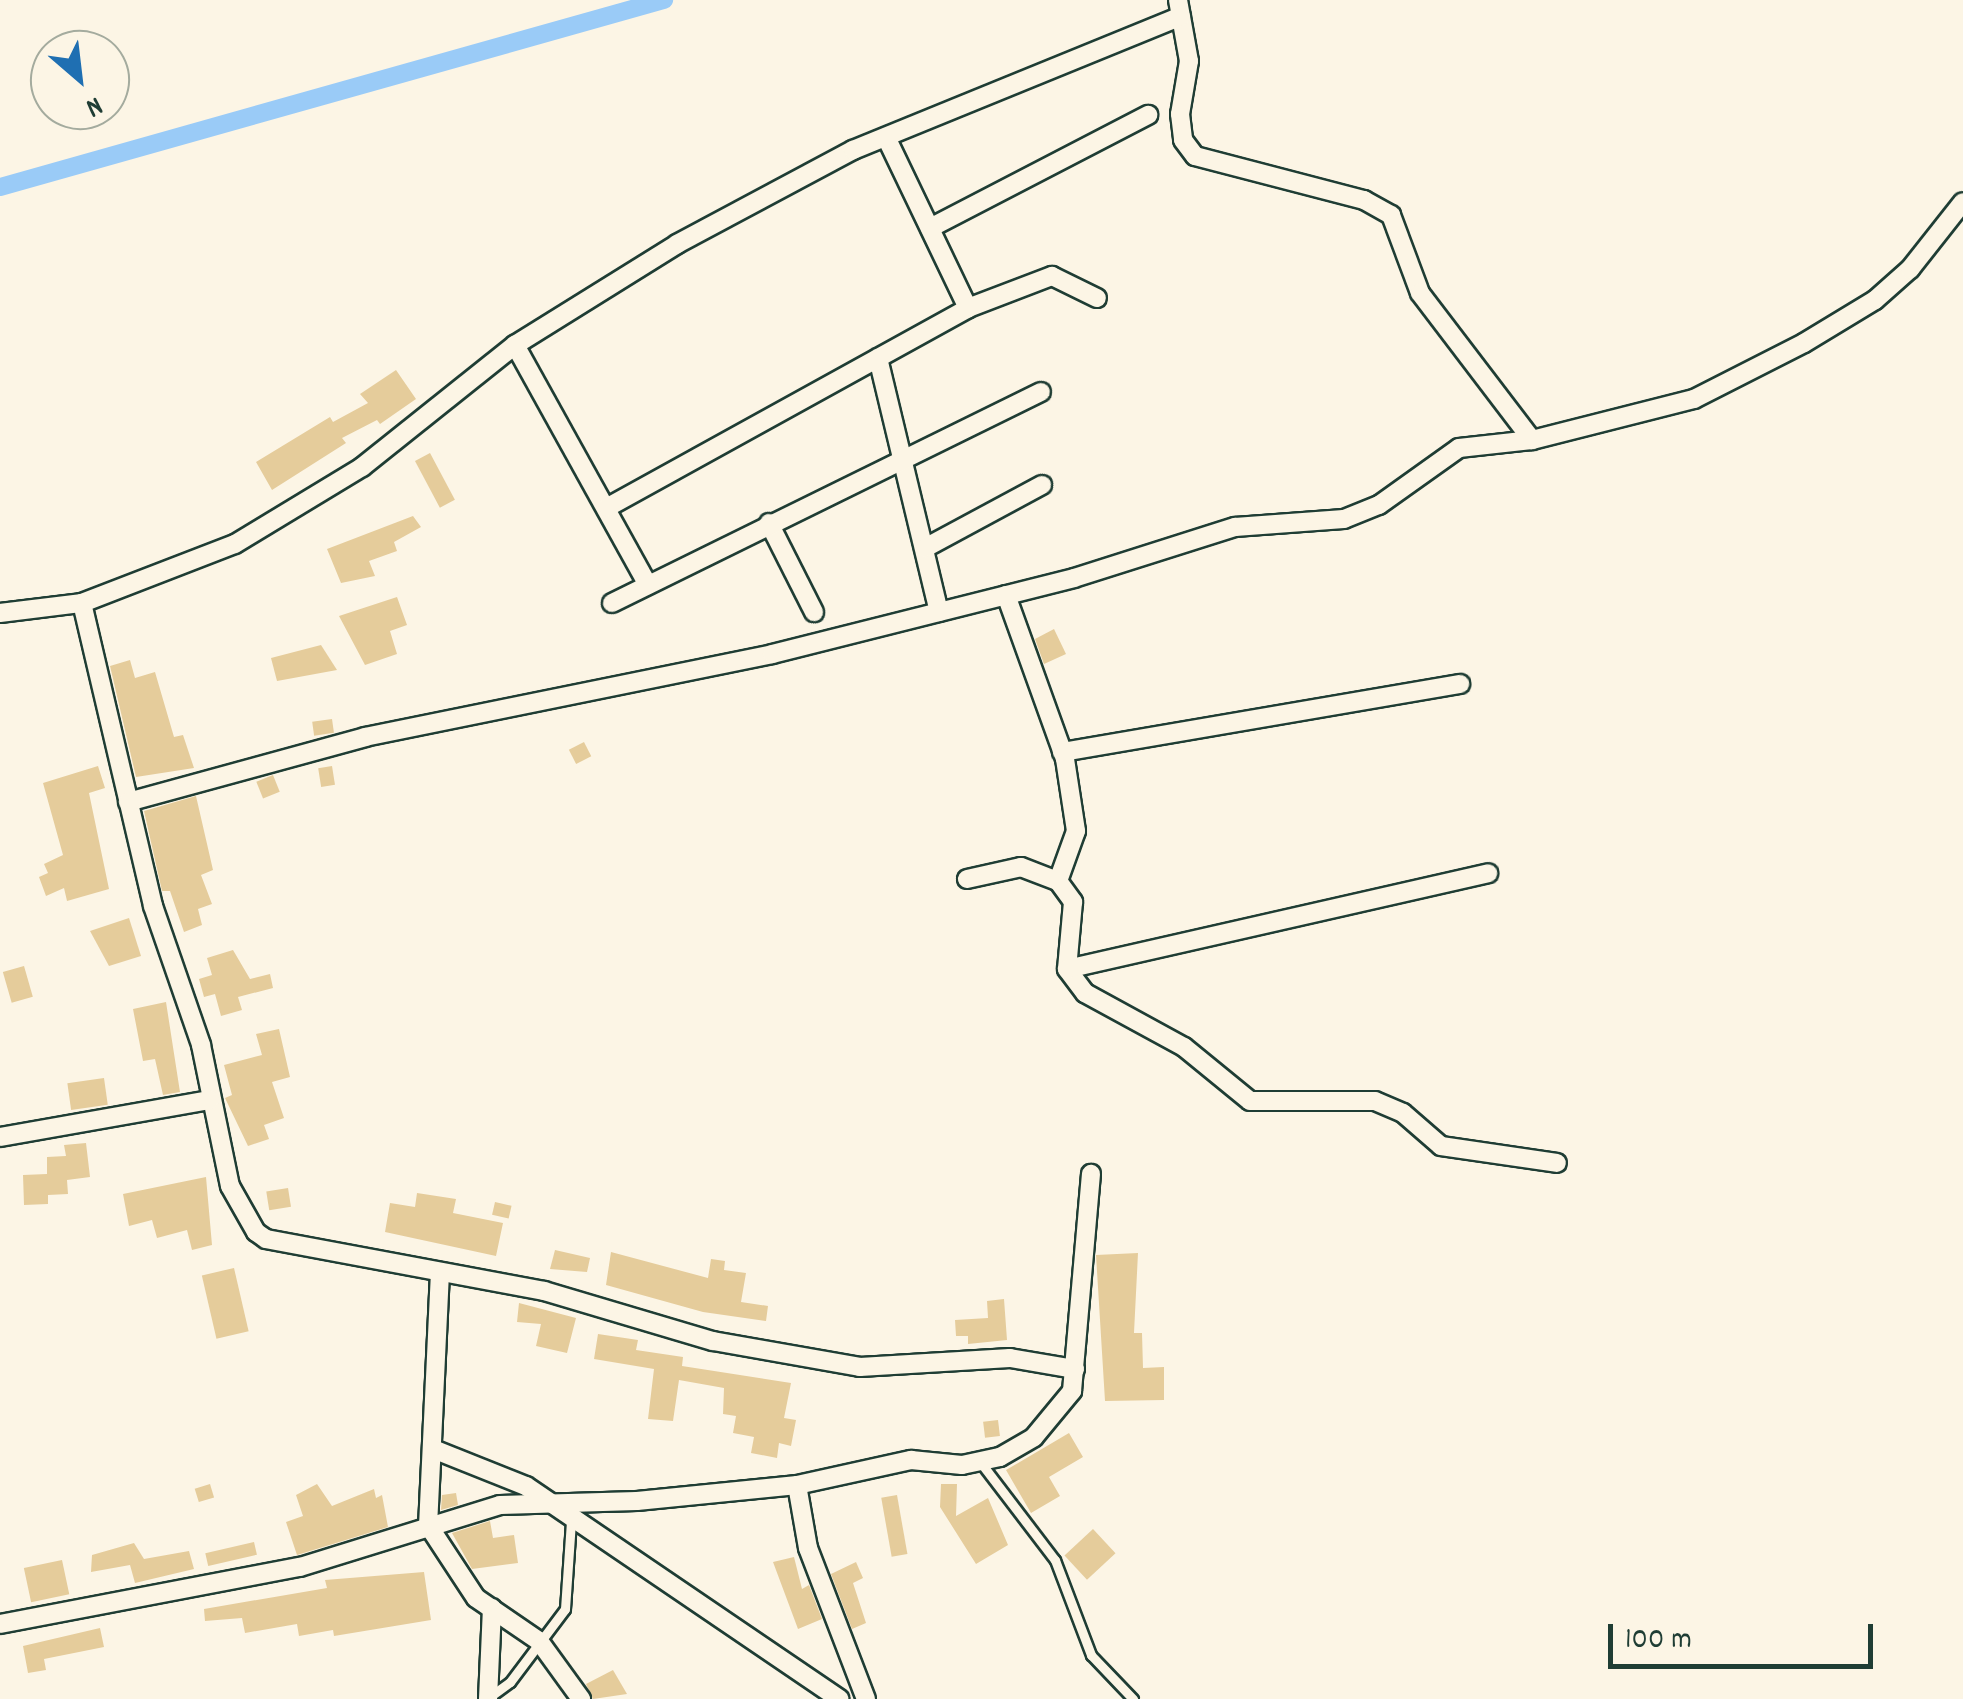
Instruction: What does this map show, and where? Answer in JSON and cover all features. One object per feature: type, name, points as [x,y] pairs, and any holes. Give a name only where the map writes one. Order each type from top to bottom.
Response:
[{"type":"street","points":[[0,613],[82,603],[251,534],[362,467],[514,346],[678,244],[886,136],[1180,8],[1189,61],[1180,114],[1183,140],[1195,156],[1364,200],[1392,215],[1420,293],[1532,440]]},
{"type":"street","points":[[930,228],[1148,116]]},
{"type":"street","points":[[886,136],[968,308]]},
{"type":"street","points":[[128,802],[365,737],[772,654],[1006,596],[1236,528],[1344,519],[1379,506],[1460,448],[1532,440],[1694,399],[1804,343],[1886,290],[1963,202]]},
{"type":"street","points":[[608,507],[968,308],[1052,276],[1097,298]]},
{"type":"street","points":[[514,346],[608,507],[648,585]]},
{"type":"street","points":[[878,358],[939,612]]},
{"type":"street","points":[[612,603],[1041,392]]},
{"type":"street","points":[[925,548],[1042,484]]},
{"type":"street","points":[[769,523],[814,612]]},
{"type":"street","points":[[1006,596],[1062,752],[1076,831],[1058,881]]},
{"type":"street","points":[[82,603],[154,906],[201,1046],[236,1206],[256,1232],[266,1239],[544,1292],[713,1340],[860,1367],[1010,1358],[1075,1370]]},
{"type":"street","points":[[1062,752],[1460,684]]},
{"type":"street","points":[[967,879],[1021,867],[1058,881],[1073,902],[1067,969],[1085,994],[1184,1048],[1250,1101],[1375,1101],[1403,1113],[1441,1146],[1557,1163]]},
{"type":"street","points":[[1067,969],[1488,874]]},
{"type":"street","points":[[0,1137],[210,1100]]},
{"type":"street","points":[[0,1624],[300,1568],[428,1525],[500,1506],[797,1484],[912,1460],[981,1462],[1018,1448],[1066,1404],[1075,1370],[1091,1174]]},
{"type":"street","points":[[440,1272],[428,1525],[476,1598],[542,1644],[581,1699]]},
{"type":"street","points":[[434,1448],[552,1504],[839,1699]]},
{"type":"street","points":[[797,1484],[808,1548],[866,1699]]},
{"type":"street","points":[[488,1698],[492,1608]]},
{"type":"lane","points":[[981,1462],[1055,1560],[1090,1655],[1133,1699]]},
{"type":"lane","points":[[488,1698],[542,1644],[571,1590],[571,1517]]},
{"type":"building","points":[[396,370],[416,399],[380,424],[377,420],[342,438],[346,443],[272,490],[256,462],[330,417],[333,422],[368,403],[360,394]]},
{"type":"building","points":[[430,453],[455,500],[440,508],[415,461]]},
{"type":"building","points":[[413,516],[421,527],[394,542],[397,551],[369,561],[375,576],[341,583],[327,549]]},
{"type":"building","points":[[397,597],[407,625],[390,631],[397,654],[365,665],[339,616]]},
{"type":"building","points":[[1054,629],[1066,654],[1044,664],[1035,639]]},
{"type":"building","points":[[321,645],[337,670],[277,681],[271,658]]},
{"type":"building","points":[[130,660],[135,678],[155,672],[174,737],[183,735],[194,768],[136,777],[110,666]]},
{"type":"building","points":[[332,719],[334,733],[314,736],[312,722]]},
{"type":"building","points":[[584,742],[591,756],[576,764],[569,750]]},
{"type":"building","points":[[98,766],[105,788],[89,793],[109,889],[67,901],[64,888],[46,896],[39,877],[48,873],[44,864],[63,855],[43,783]]},
{"type":"building","points":[[332,766],[335,785],[321,787],[318,768]]},
{"type":"building","points":[[273,775],[280,792],[263,798],[256,782]]},
{"type":"building","points":[[196,796],[213,870],[201,875],[212,904],[198,909],[202,925],[184,932],[170,891],[162,891],[144,811]]},
{"type":"building","points":[[129,918],[141,956],[109,966],[90,931]]},
{"type":"building","points":[[233,950],[250,979],[270,974],[273,988],[238,997],[242,1010],[221,1016],[215,994],[204,997],[199,979],[212,975],[207,958]]},
{"type":"building","points":[[24,966],[33,997],[12,1003],[3,972]]},
{"type":"building","points":[[166,1002],[180,1092],[163,1095],[155,1059],[143,1061],[133,1009]]},
{"type":"building","points":[[279,1029],[290,1077],[272,1082],[284,1118],[264,1125],[269,1139],[248,1146],[225,1098],[232,1095],[224,1065],[262,1055],[256,1034]]},
{"type":"building","points":[[104,1078],[108,1105],[71,1110],[67,1083]]},
{"type":"building","points":[[86,1143],[90,1177],[67,1180],[68,1194],[48,1195],[48,1204],[24,1205],[23,1175],[47,1174],[47,1157],[66,1156],[64,1145]]},
{"type":"building","points":[[206,1177],[212,1245],[192,1250],[187,1230],[157,1238],[152,1220],[129,1226],[123,1194]]},
{"type":"building","points":[[288,1188],[291,1207],[269,1210],[266,1191]]},
{"type":"building","points":[[417,1193],[456,1199],[453,1213],[503,1223],[496,1256],[385,1232],[390,1203],[415,1207]]},
{"type":"building","points":[[495,1202],[512,1206],[509,1218],[492,1215]]},
{"type":"building","points":[[555,1250],[590,1258],[587,1272],[550,1269]]},
{"type":"building","points":[[611,1252],[708,1278],[711,1259],[725,1261],[724,1270],[746,1273],[741,1302],[768,1306],[766,1321],[703,1312],[606,1285]]},
{"type":"building","points":[[1138,1253],[1134,1333],[1142,1333],[1143,1368],[1164,1367],[1164,1400],[1105,1401],[1096,1255]]},
{"type":"building","points":[[234,1268],[249,1331],[216,1339],[202,1275]]},
{"type":"building","points":[[1004,1299],[1007,1340],[968,1344],[968,1336],[956,1336],[955,1320],[988,1318],[987,1301]]},
{"type":"building","points":[[519,1303],[576,1318],[567,1353],[536,1346],[541,1324],[517,1322]]},
{"type":"building","points":[[598,1334],[638,1340],[636,1350],[683,1357],[682,1366],[791,1383],[784,1418],[796,1420],[791,1446],[779,1443],[777,1458],[751,1453],[754,1437],[733,1433],[736,1416],[723,1414],[724,1388],[679,1380],[673,1421],[648,1419],[654,1369],[594,1359]]},
{"type":"building","points":[[998,1420],[1000,1436],[985,1438],[983,1422]]},
{"type":"building","points":[[1069,1433],[1083,1457],[1049,1477],[1060,1496],[1031,1513],[1006,1470]]},
{"type":"building","points":[[210,1484],[214,1497],[199,1502],[195,1489]]},
{"type":"building","points":[[317,1484],[332,1506],[374,1489],[376,1498],[382,1495],[388,1527],[297,1555],[286,1522],[303,1516],[296,1495]]},
{"type":"building","points":[[941,1484],[957,1484],[956,1516],[988,1498],[1008,1545],[976,1564],[940,1507]]},
{"type":"building","points":[[456,1493],[458,1505],[441,1510],[442,1495]]},
{"type":"building","points":[[897,1495],[907,1554],[892,1557],[881,1498]]},
{"type":"building","points":[[490,1521],[493,1538],[514,1535],[518,1563],[472,1569],[452,1533]]},
{"type":"building","points":[[1093,1529],[1116,1553],[1087,1580],[1064,1556]]},
{"type":"building","points":[[254,1542],[257,1555],[208,1566],[205,1553]]},
{"type":"building","points":[[134,1543],[144,1559],[189,1551],[194,1569],[135,1583],[130,1565],[91,1572],[92,1555]]},
{"type":"building","points":[[794,1557],[802,1589],[809,1585],[822,1619],[798,1629],[773,1562]]},
{"type":"building","points":[[62,1560],[69,1594],[31,1602],[24,1568]]},
{"type":"building","points":[[856,1562],[863,1578],[853,1583],[866,1623],[852,1629],[831,1574]]},
{"type":"building","points":[[424,1572],[431,1620],[334,1636],[333,1630],[299,1636],[297,1624],[245,1633],[242,1618],[205,1621],[204,1609],[327,1588],[325,1580]]},
{"type":"building","points":[[100,1628],[104,1647],[44,1659],[46,1670],[28,1673],[23,1646]]},
{"type":"building","points":[[613,1670],[627,1694],[593,1699],[586,1684]]},
{"type":"waterway","points":[[0,187],[664,0]]}]
